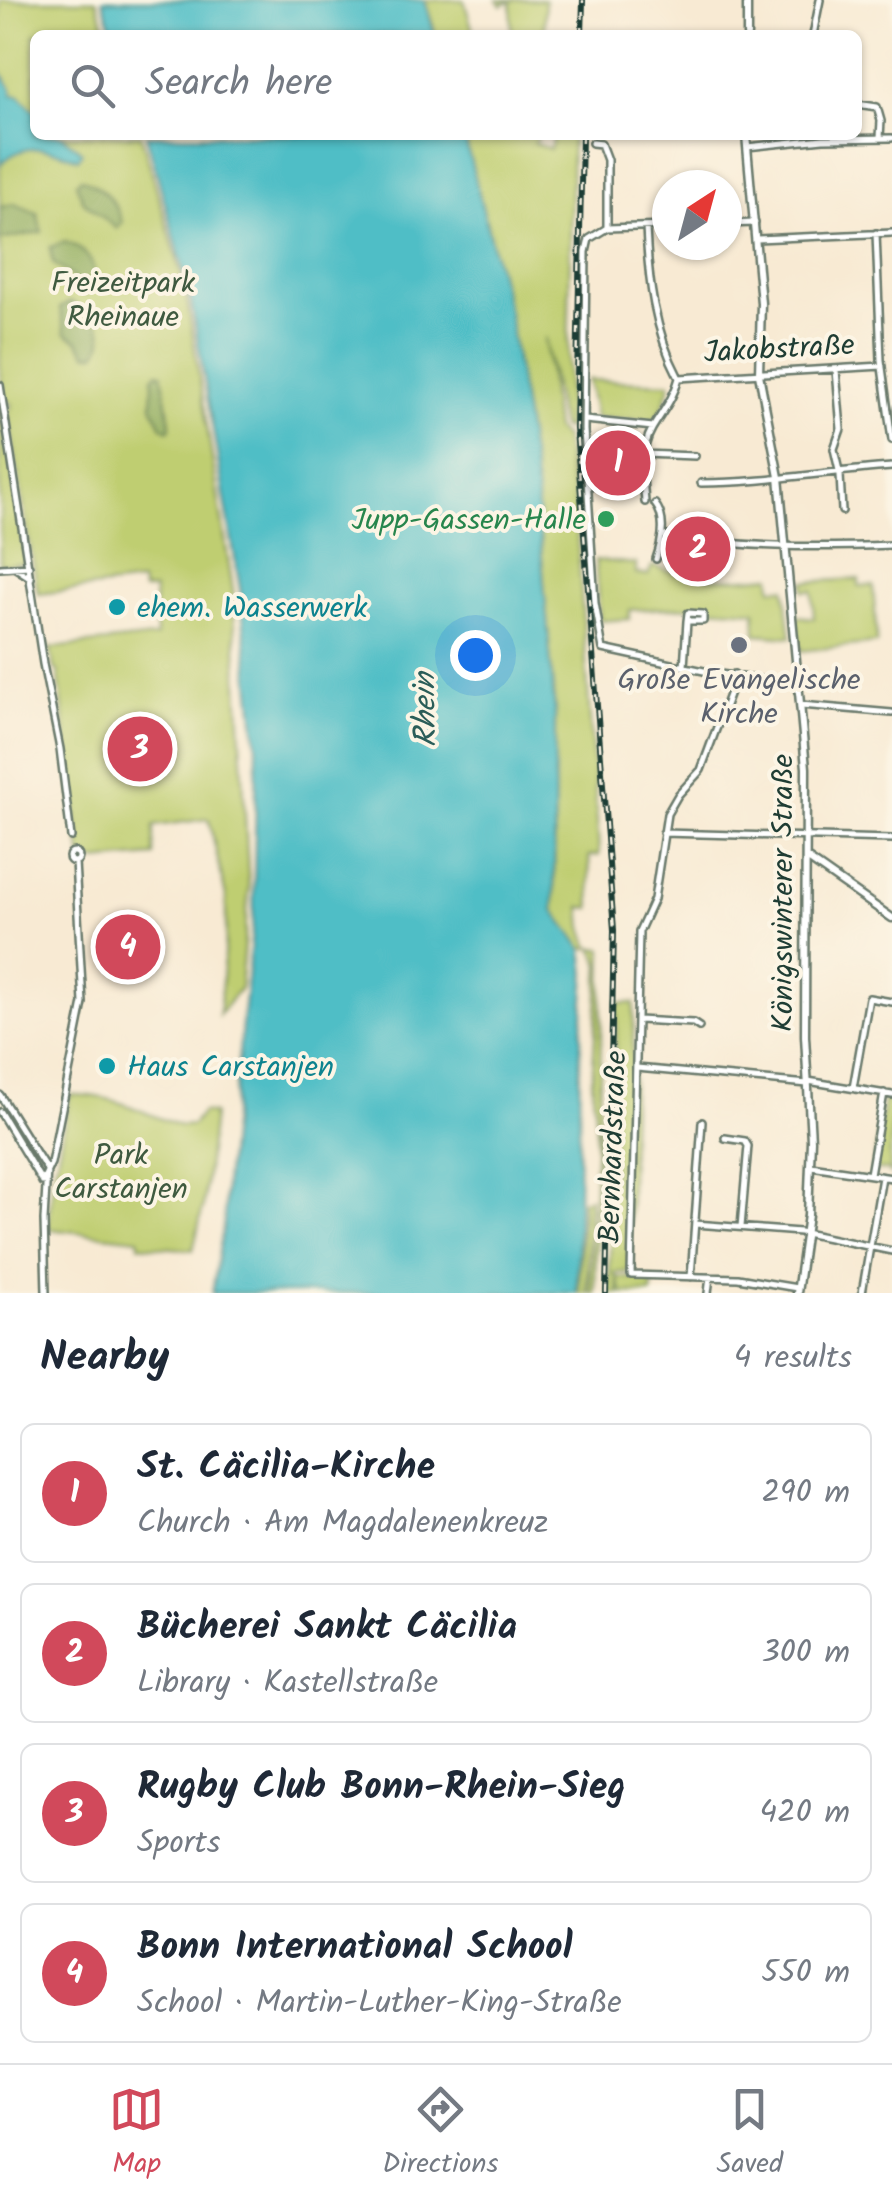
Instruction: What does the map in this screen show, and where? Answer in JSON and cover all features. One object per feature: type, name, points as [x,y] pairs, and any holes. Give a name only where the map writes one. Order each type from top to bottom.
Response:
[{"type":"main road","points":[[747,0],[747,30]]},
{"type":"main road","name":"Königswinterer Straße","points":[[746,140],[761,303],[759,374],[779,477],[802,706],[811,1166],[797,1290]]},
{"type":"main road","points":[[806,858],[892,918]]},
{"type":"street","points":[[814,30],[820,0]]},
{"type":"street","points":[[862,105],[877,107],[882,121],[880,138]]},
{"type":"street","points":[[862,138],[892,138]]},
{"type":"street","points":[[747,146],[812,140]]},
{"type":"street","points":[[592,144],[601,144],[607,155],[607,228]]},
{"type":"street","points":[[742,223],[756,223]]},
{"type":"street","points":[[645,502],[644,454],[678,378],[665,350],[653,306],[646,227]]},
{"type":"street","points":[[652,227],[607,228],[588,238],[586,252],[584,430],[595,602],[603,650],[800,685]]},
{"type":"street","points":[[757,239],[892,232]]},
{"type":"street","points":[[876,233],[882,366],[892,440]]},
{"type":"street","name":"Jakobstraße","points":[[678,378],[882,366]]},
{"type":"street","points":[[836,370],[841,429],[834,448],[842,512]]},
{"type":"street","points":[[0,385],[71,837]]},
{"type":"street","points":[[585,420],[654,427]]},
{"type":"street","points":[[644,454],[695,456]]},
{"type":"street","points":[[701,483],[747,483],[892,468]]},
{"type":"street","points":[[654,504],[660,510],[662,535],[656,559]]},
{"type":"street","points":[[662,535],[728,546],[892,545]]},
{"type":"street","points":[[0,568],[28,566]]},
{"type":"street","points":[[14,567],[30,578]]},
{"type":"street","points":[[684,667],[687,621]]},
{"type":"street","name":"Bernhardstraße","points":[[691,1276],[631,1275],[639,932],[654,899],[670,806],[707,756],[734,674]]},
{"type":"street","points":[[802,706],[892,713]]},
{"type":"street","points":[[663,833],[892,839]]},
{"type":"street","points":[[46,1293],[48,1171],[84,1003],[75,862]]},
{"type":"street","points":[[853,1088],[868,998],[892,1002]]},
{"type":"street","name":"Bernhardstraße","points":[[638,1020],[694,1023],[700,1027]]},
{"type":"street","points":[[637,1068],[888,1094],[870,1174]]},
{"type":"street","points":[[0,1094],[48,1171]]},
{"type":"street","points":[[0,1112],[37,1171],[45,1202]]},
{"type":"street","points":[[702,1122],[691,1276],[738,1278],[797,1290]]},
{"type":"street","points":[[725,1138],[744,1141],[748,1146],[741,1227]]},
{"type":"street","points":[[811,1166],[892,1178]]},
{"type":"street","points":[[37,1171],[48,1171]]},
{"type":"street","points":[[42,1182],[48,1171]]},
{"type":"street","points":[[862,1293],[882,1177]]},
{"type":"street","points":[[695,1224],[806,1234],[892,1251]]},
{"type":"street","points":[[708,1293],[710,1277]]},
{"type":"green space","points":[[0,0],[96,0],[106,30],[30,30],[30,140],[142,140],[185,287],[233,590],[249,890],[240,988],[219,1015],[226,897],[209,819],[154,826],[154,856],[82,862],[58,671],[50,648],[156,637],[154,590],[143,590],[141,582],[38,594],[8,413],[12,404],[5,400],[0,374]]},
{"type":"green space","points":[[425,0],[464,0],[473,30],[434,30]]},
{"type":"green space","points":[[497,0],[545,0],[544,30],[512,30],[511,2],[502,6]]},
{"type":"green space","points":[[465,140],[536,140],[534,143],[550,149],[553,140],[572,140],[567,429],[561,427],[545,337],[555,429],[564,438],[575,505],[599,855],[589,856],[591,908],[581,907],[590,948],[583,949],[554,910],[555,713],[536,489],[508,308]]},
{"type":"green space","points":[[81,178],[112,201],[122,222],[117,229],[83,201],[76,183]]},
{"type":"green space","points":[[14,204],[37,213],[42,232],[0,240],[0,207]]},
{"type":"green space","points":[[65,242],[79,248],[92,264],[94,285],[85,295],[76,290],[74,278],[53,263],[50,247]]},
{"type":"green space","points":[[71,302],[92,317],[101,330],[101,346],[96,354],[87,354],[77,340],[65,333],[60,308]]},
{"type":"green space","points":[[162,373],[169,430],[162,427],[152,406],[153,377]]},
{"type":"green space","points":[[588,380],[670,383],[670,387],[661,412],[653,420],[595,418]]},
{"type":"green space","name":"Freizeitpark Rheinaue","points":[[0,395],[26,563],[0,565]]},
{"type":"green space","points":[[595,560],[636,564],[636,574],[648,575],[652,566],[710,578],[771,576],[772,588],[785,588],[791,637],[756,634],[755,611],[692,607],[630,610],[629,619],[600,621]]},
{"type":"green space","points":[[859,579],[859,586],[873,586],[877,643],[801,651],[796,616],[814,618],[812,590],[804,591],[803,582]]},
{"type":"green space","points":[[593,948],[603,949],[595,1293],[590,1293],[596,1130],[592,1081],[600,965]]},
{"type":"green space","points":[[617,1003],[634,1003],[628,1272],[614,1273],[617,1277],[652,1279],[652,1293],[622,1293],[617,1278],[619,1293],[609,1293]]},
{"type":"green space","name":"Park Carstanjen","points":[[70,1095],[115,1101],[181,1126],[192,1125],[202,1112],[213,1114],[203,1207],[193,1250],[139,1245],[139,1239],[48,1229],[53,1180]]},
{"type":"green space","points":[[889,1097],[890,1175],[888,1170],[873,1170],[884,1099]]},
{"type":"green space","points":[[589,1198],[587,1293],[579,1293],[582,1200]]},
{"type":"water","points":[[102,0],[424,0],[433,30],[112,30]]},
{"type":"water","points":[[0,70],[12,95],[19,95],[30,107],[30,140],[67,140],[82,152],[78,159],[27,149],[0,165]]},
{"type":"water","name":"Rhein","points":[[147,140],[465,140],[508,308],[536,488],[555,713],[554,910],[583,949],[586,973],[580,1056],[577,1293],[212,1293],[224,1221],[253,923],[257,747],[240,589],[189,290]]},
{"type":"railway","points":[[582,30],[583,0]]},
{"type":"railway","points":[[582,140],[576,429],[614,930],[606,1293]]},
{"type":"place","name":"St. Cäcilia-Kirche","points":[[618,463]]},
{"type":"place","name":"Jupp-Gassen-Halle","points":[[606,519]]},
{"type":"place","name":"Bücherei Sankt Cäcilia","points":[[698,549]]},
{"type":"place","name":"ehem. Wasserwerk","points":[[117,607]]},
{"type":"place","name":"Große Evangelische Kirche","points":[[739,645]]},
{"type":"place","name":"Rugby Club Bonn-Rhein-Sieg","points":[[140,749]]},
{"type":"place","name":"Bonn International School","points":[[128,947]]},
{"type":"place","name":"Haus Carstanjen","points":[[107,1066]]}]
